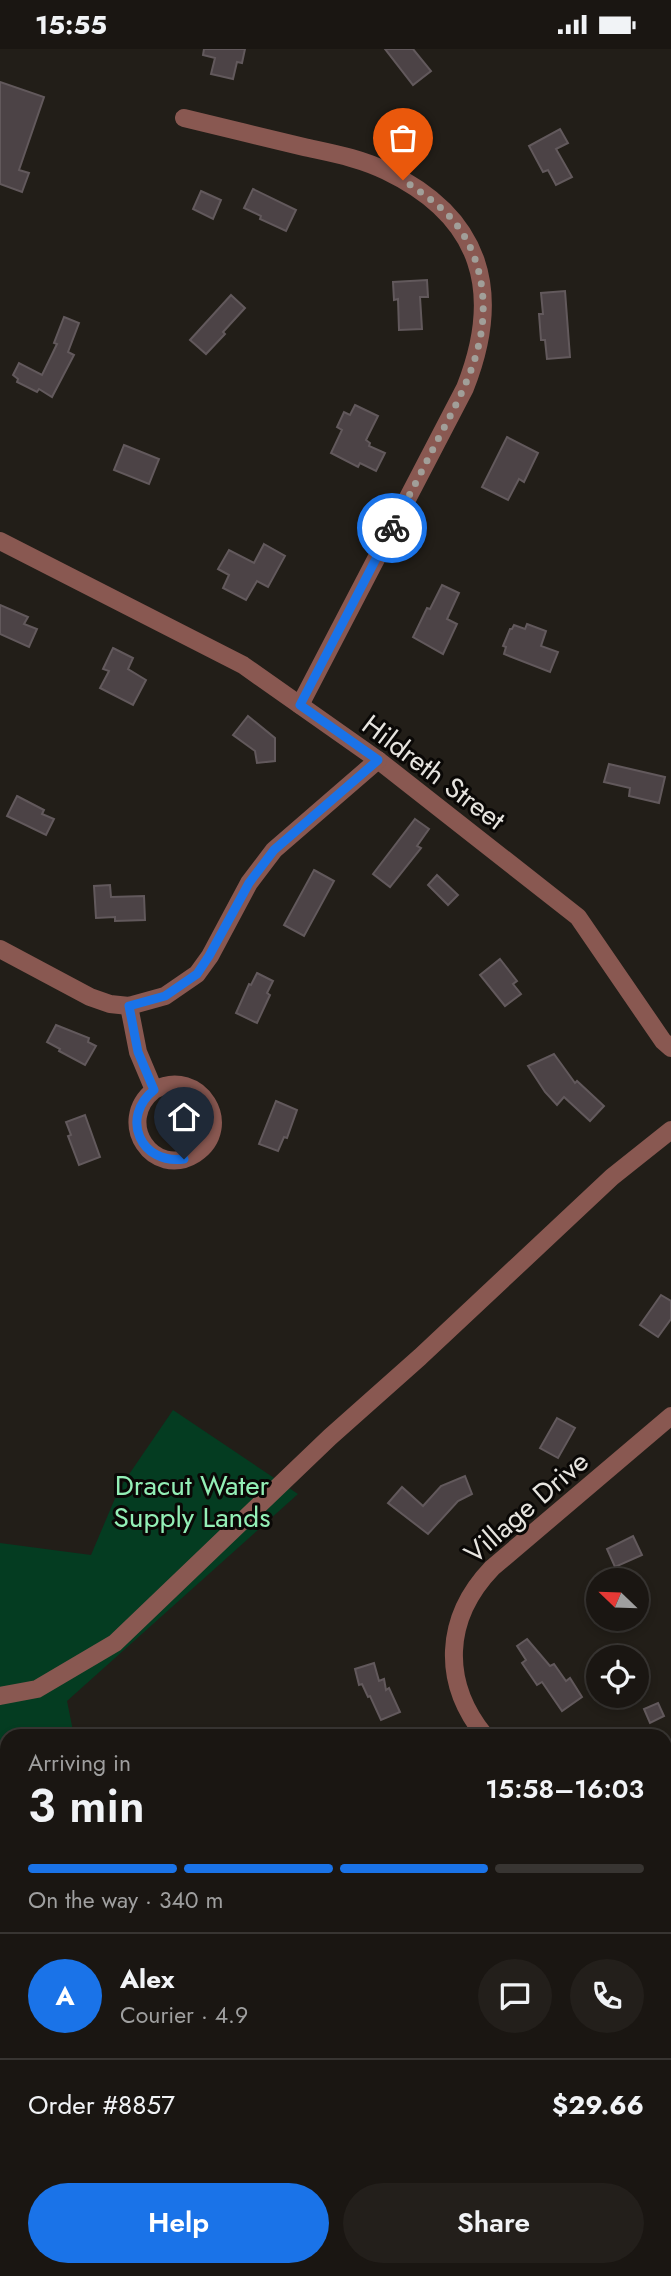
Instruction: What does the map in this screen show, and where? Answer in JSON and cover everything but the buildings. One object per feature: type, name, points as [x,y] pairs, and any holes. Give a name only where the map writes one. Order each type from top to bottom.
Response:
[{"type":"street","points":[[184,118],[349,157],[403,180],[442,209],[457,225],[475,260],[482,290],[481,340],[465,388],[300,705]]},
{"type":"street","name":"Hildreth Street","points":[[0,541],[243,665],[378,760],[578,917],[663,1041],[671,1048]]},
{"type":"street","points":[[0,949],[90,997],[110,1004],[129,1006],[165,996],[197,974],[249,883],[274,850],[378,760]]},
{"type":"street","points":[[129,1006],[138,1052],[154,1090]]},
{"type":"street","points":[[169,1084],[186,1085],[200,1093],[212,1114],[212,1131],[204,1146],[184,1159],[167,1159],[152,1153],[138,1133],[137,1117],[142,1101],[154,1090],[169,1084]]},
{"type":"street","points":[[0,1696],[37,1689],[115,1643],[330,1437],[420,1357],[612,1177],[671,1130]]},
{"type":"street","name":"Village Drive","points":[[481,1729],[464,1703],[454,1668],[456,1631],[469,1597],[479,1581],[492,1568],[671,1416]]},
{"type":"green space","name":"Dracut Water Supply Lands","points":[[173,1410],[298,1494],[67,1701],[73,1729],[0,1729],[0,1543],[91,1555],[119,1489]]},
{"type":"way so far","points":[[392,528],[465,388],[481,340],[483,315],[477,266],[468,243],[457,225],[442,209],[403,180]]},
{"type":"route","points":[[184,1159],[159,1157],[146,1147],[138,1133],[136,1125],[139,1109],[142,1101],[154,1090],[138,1052],[129,1006],[165,996],[197,974],[260,866],[274,850],[378,760],[300,705],[392,528]]}]
